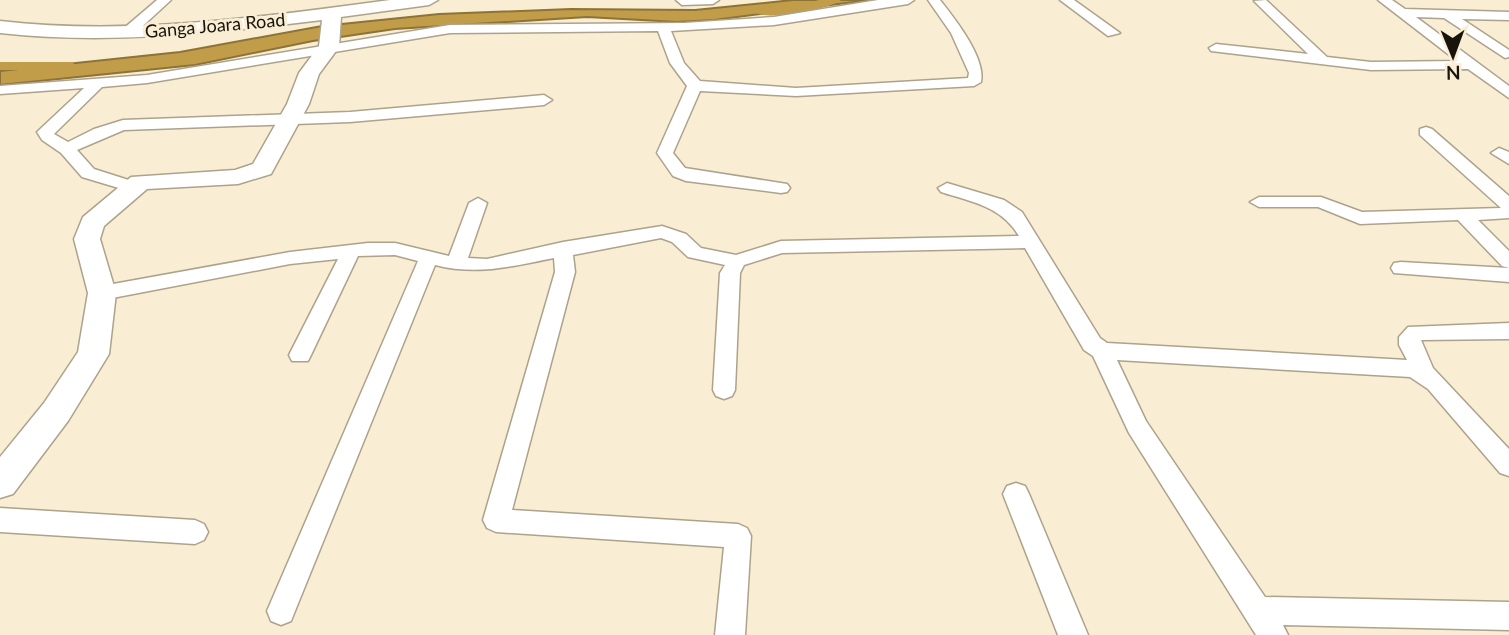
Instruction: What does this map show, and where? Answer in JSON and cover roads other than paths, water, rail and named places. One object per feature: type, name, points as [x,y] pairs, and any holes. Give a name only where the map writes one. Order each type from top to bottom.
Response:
[{"type":"main road","name":"Ganga Joara Road","points":[[0,27],[51,33],[331,31],[429,0]]},
{"type":"main road","points":[[0,483],[56,412],[93,354],[102,293],[87,232],[131,187],[149,181],[238,177],[262,169],[291,118],[331,31]]},
{"type":"street","points":[[128,32],[165,0]]},
{"type":"street","points":[[0,90],[97,84],[331,31],[663,28],[683,11],[713,0]]},
{"type":"street","points":[[683,11],[774,21],[836,9],[908,0]]},
{"type":"street","points":[[695,85],[796,92],[974,82],[976,73],[958,33],[934,0]]},
{"type":"street","points":[[1066,0],[1113,33]]},
{"type":"street","points":[[1384,0],[1509,93]]},
{"type":"street","points":[[1260,1],[1323,61]]},
{"type":"street","points":[[1402,13],[1509,16]]},
{"type":"street","points":[[1447,14],[1505,54]]},
{"type":"street","points":[[663,28],[673,52],[695,85]]},
{"type":"street","points":[[1216,48],[1371,66],[1471,65]]},
{"type":"street","points":[[97,84],[45,132],[48,138],[67,149],[88,173],[131,187]]},
{"type":"street","points":[[695,85],[666,153],[679,173],[696,178],[780,187]]},
{"type":"street","points":[[67,149],[100,132],[123,125],[363,116],[544,100]]},
{"type":"street","points":[[1426,132],[1509,205]]},
{"type":"street","points":[[947,188],[1009,209],[1032,242],[1092,344],[1102,351],[1137,426],[1266,623],[1470,613],[1509,616]]},
{"type":"street","points":[[1259,202],[1321,202],[1351,217],[1360,218],[1509,213]]},
{"type":"street","points":[[456,264],[478,203]]},
{"type":"street","points":[[1463,215],[1509,262]]},
{"type":"street","points":[[102,293],[271,261],[351,251],[383,248],[456,264],[487,265],[562,248],[662,232],[679,239],[695,253],[737,261],[781,247],[1032,242]]},
{"type":"street","points":[[562,248],[565,272],[496,520],[738,536],[730,635]]},
{"type":"street","points":[[300,355],[351,251]]},
{"type":"street","points":[[281,611],[429,257]]},
{"type":"street","points":[[724,390],[730,273],[737,261]]},
{"type":"street","points":[[1401,268],[1509,275]]},
{"type":"street","points":[[1509,331],[1416,332],[1410,337],[1410,345],[1425,374],[1509,466]]},
{"type":"street","points":[[1102,351],[1411,369],[1425,374]]},
{"type":"street","points":[[1016,494],[1073,635]]},
{"type":"street","points":[[0,520],[195,533]]},
{"type":"waterway","points":[[758,11],[788,11],[835,0]]},
{"type":"waterway","points":[[0,66],[71,66]]}]
